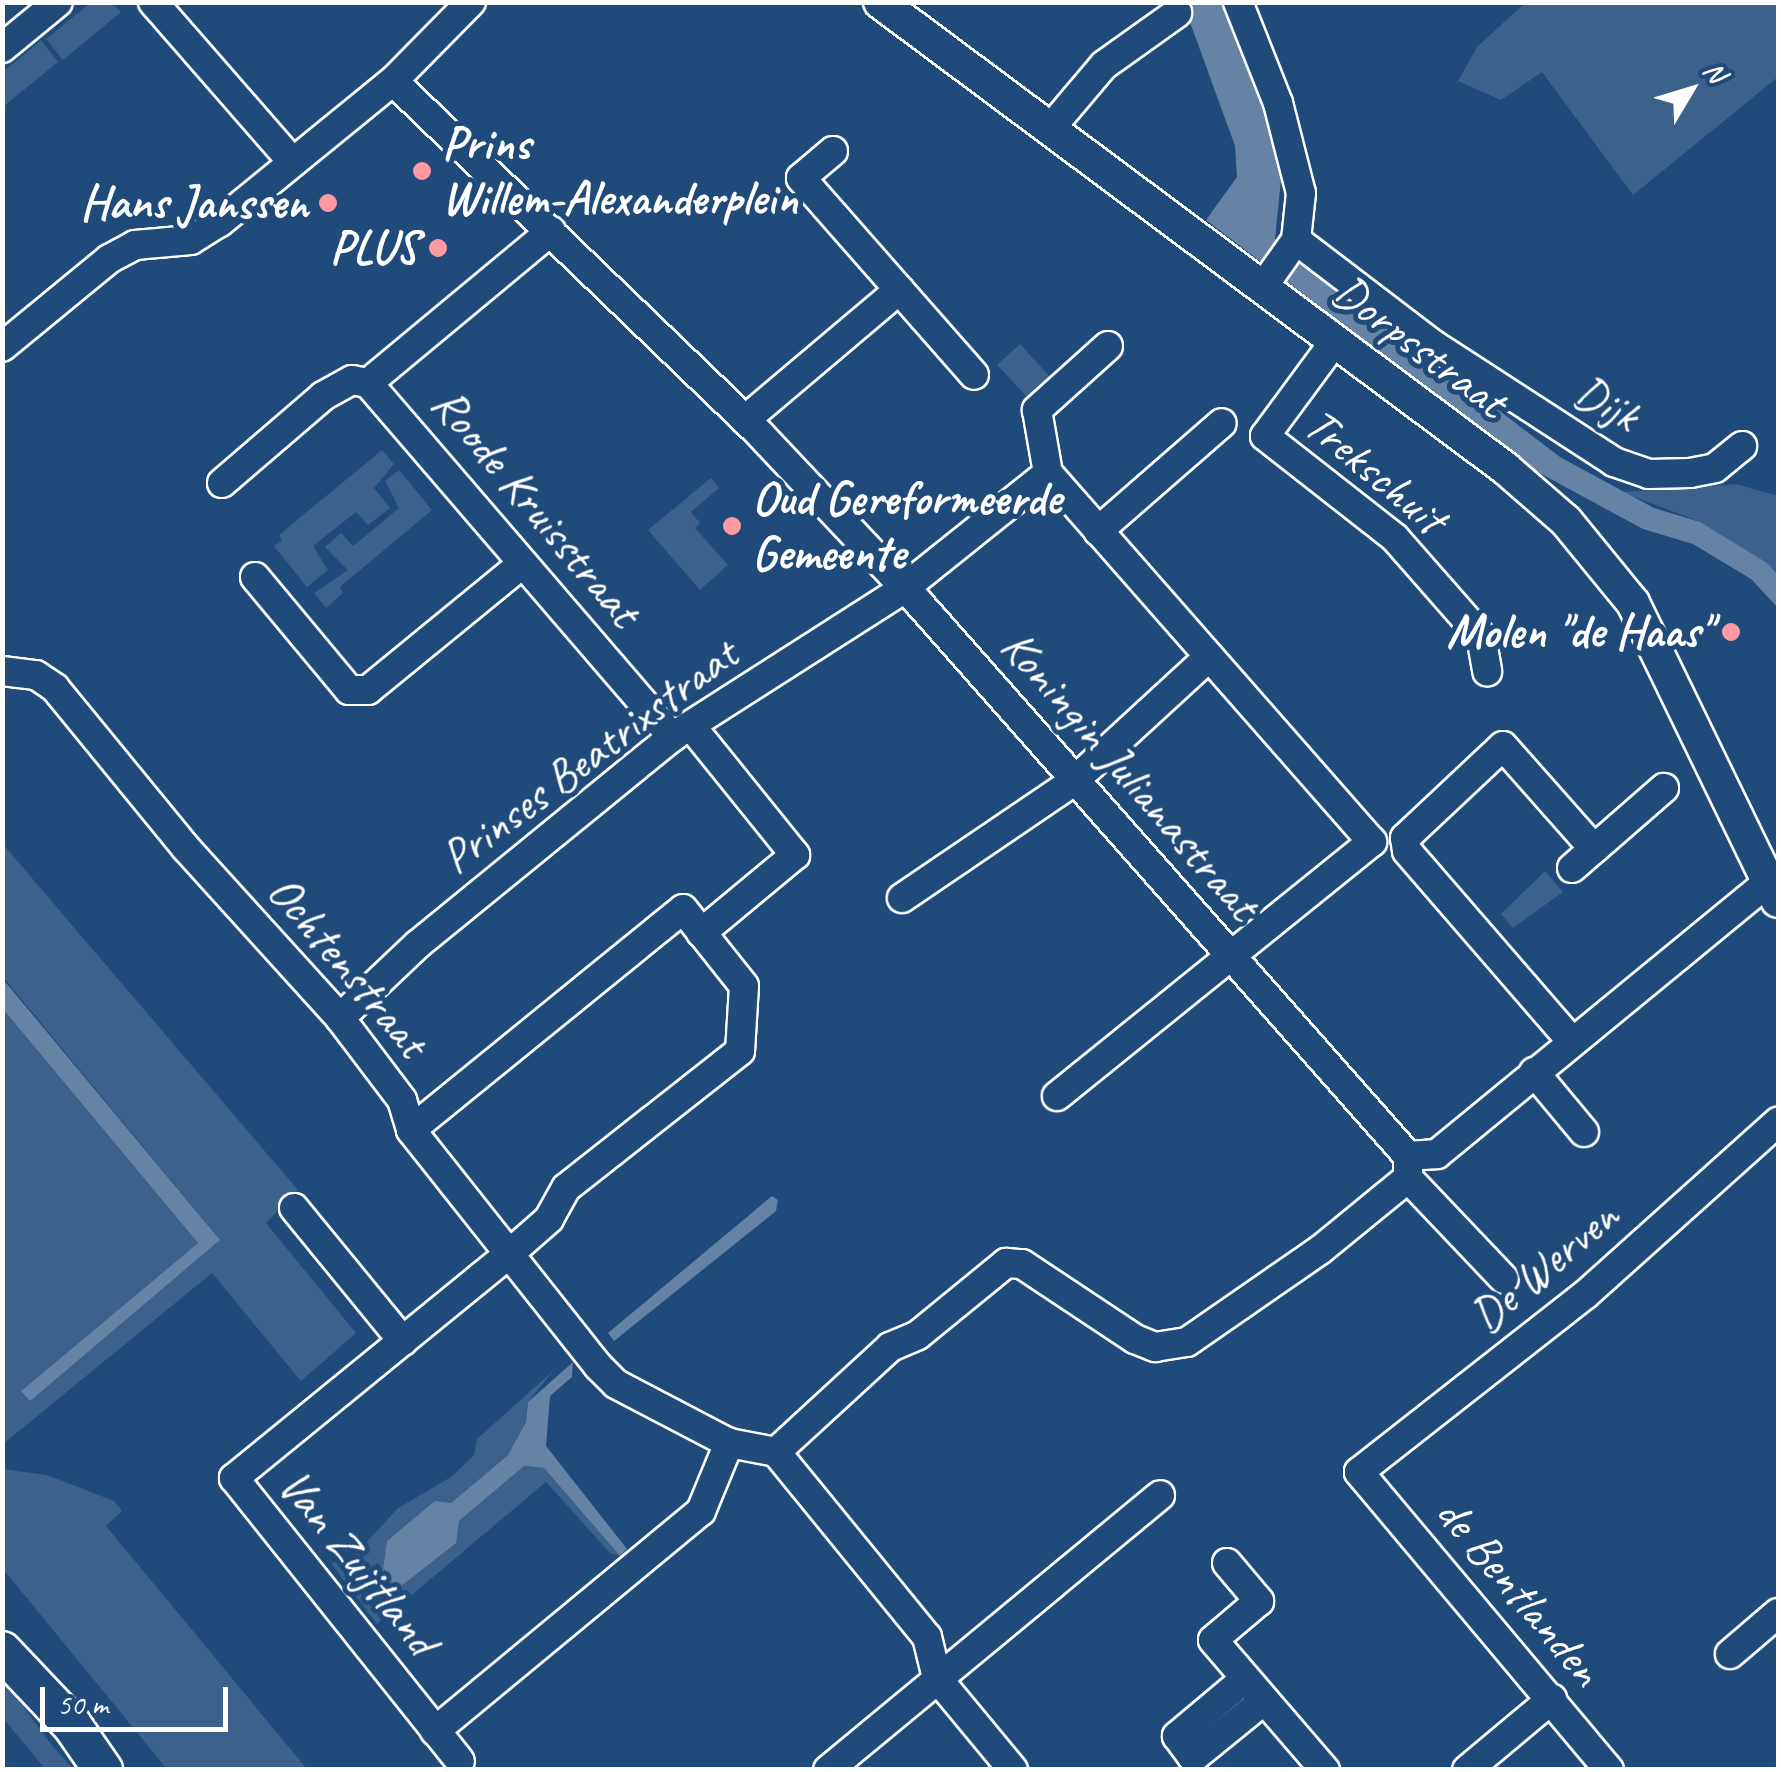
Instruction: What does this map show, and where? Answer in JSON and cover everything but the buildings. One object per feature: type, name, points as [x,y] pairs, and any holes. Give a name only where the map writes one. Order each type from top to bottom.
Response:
[{"type":"main road","points":[[2,1651],[34,1690],[72,1725],[102,1770]]},
{"type":"main road","points":[[34,1690],[56,1738],[86,1770]]},
{"type":"street","points":[[2,48],[58,2]]},
{"type":"street","points":[[153,2],[292,160]]},
{"type":"street","points":[[2,347],[109,258],[136,245],[191,240],[393,81],[470,2]]},
{"type":"street","name":"Dorpsstraat","points":[[880,2],[1049,130],[1280,263],[1334,341],[1504,468],[1610,568],[1654,642],[1772,892]]},
{"type":"street","points":[[1238,2],[1292,148],[1300,194],[1280,263]]},
{"type":"street","points":[[1049,130],[1104,65],[1178,13]]},
{"type":"street","name":"Koningin Julianastraat","points":[[393,81],[745,420],[1074,781],[1504,1279]]},
{"type":"street","points":[[833,151],[801,178],[974,375]]},
{"type":"street","points":[[222,483],[323,396],[352,380],[368,382],[551,231]]},
{"type":"street","name":"Dijk","points":[[1280,263],[1434,345],[1614,462],[1649,474],[1690,474],[1715,468],[1742,446]]},
{"type":"street","points":[[745,420],[900,290]]},
{"type":"street","name":"Trekschuit","points":[[1334,341],[1264,436],[1395,538],[1481,636],[1487,670]]},
{"type":"street","points":[[1108,346],[1037,410],[1048,473],[1372,842]]},
{"type":"street","name":"Roode Kruisstraat","points":[[368,382],[523,563],[795,855],[701,932]]},
{"type":"street","points":[[1098,531],[1222,423]]},
{"type":"street","name":"Prinses Beatrixstraat","points":[[340,1018],[418,945],[682,732],[902,590],[1048,473]]},
{"type":"street","points":[[255,577],[349,690],[368,690],[523,563]]},
{"type":"street","points":[[902,898],[1074,781],[1209,657]]},
{"type":"street","name":"Ochtenstraat","points":[[2,671],[36,675],[55,688],[186,848],[340,1018],[402,1100],[412,1130],[683,909]]},
{"type":"street","points":[[1057,1096],[1232,961],[1372,842],[1405,838],[1503,746],[1594,848]]},
{"type":"street","points":[[1572,868],[1664,788]]},
{"type":"street","points":[[1405,838],[1407,851],[1571,1040]]},
{"type":"street","points":[[776,1452],[890,1347],[918,1335],[995,1268],[1022,1264],[1135,1339],[1172,1347],[1274,1283],[1408,1167],[1437,1154],[1571,1040],[1772,892]]},
{"type":"street","name":"Van Zuijtland","points":[[460,1761],[234,1478],[509,1254],[549,1219],[566,1188],[740,1050],[744,986],[683,909]]},
{"type":"street","points":[[1534,1072],[1584,1132]]},
{"type":"street","name":"De Werven","points":[[1360,1472],[1586,1294],[1778,1122]]},
{"type":"street","points":[[412,1130],[616,1384],[730,1443],[776,1452],[928,1637],[937,1678],[1013,1770]]},
{"type":"street","points":[[294,1208],[403,1340]]},
{"type":"street","name":"Van Zuijtland","points":[[435,1731],[701,1511],[730,1443]]},
{"type":"street","name":"de Bentlanden","points":[[1360,1472],[1609,1770]]},
{"type":"street","points":[[836,1762],[1160,1495]]},
{"type":"street","points":[[1227,1564],[1259,1601],[1213,1640],[1326,1770]]},
{"type":"street","points":[[1730,1654],[1778,1614]]},
{"type":"street","points":[[1245,1679],[1177,1736],[1186,1764],[1264,1701]]},
{"type":"street","points":[[1467,1770],[1552,1699]]},
{"type":"shaded area","points":[[90,3],[112,3],[121,12],[63,60],[46,39]]},
{"type":"shaded area","points":[[1183,3],[1228,3],[1277,136],[1282,170],[1275,239],[1560,457],[1654,508],[1700,522],[1767,563],[1778,575],[1778,608],[1751,579],[1693,544],[1643,529],[1534,470],[1206,220],[1237,177],[1235,146]]},
{"type":"shaded area","points":[[1525,3],[1778,3],[1778,77],[1633,195],[1542,72],[1501,100],[1458,81],[1477,47]]},
{"type":"shaded area","points":[[41,40],[58,62],[4,106],[3,72]]},
{"type":"shaded area","points":[[1020,344],[1052,379],[1029,399],[997,365]]},
{"type":"shaded area","points":[[382,450],[394,464],[374,488],[390,508],[368,525],[356,512],[313,546],[328,570],[307,587],[274,546],[282,540],[279,535]]},
{"type":"shaded area","points":[[399,470],[432,510],[340,587],[343,593],[326,608],[314,593],[348,570],[325,547],[341,533],[353,546],[399,508],[385,481]]},
{"type":"shaded area","points":[[711,478],[719,488],[691,512],[700,523],[695,528],[728,565],[700,590],[648,530]]},
{"type":"shaded area","points":[[1736,484],[1778,496],[1778,575],[1700,522],[1622,492]]},
{"type":"shaded area","points":[[2,843],[298,1190],[266,1223],[356,1333],[301,1381],[212,1273],[3,1444],[3,1009],[198,1243],[22,1390],[30,1400],[220,1240],[3,977]]},
{"type":"shaded area","points":[[1545,871],[1563,892],[1513,928],[1501,914]]},
{"type":"shaded area","points":[[2,978],[220,1240],[30,1401],[21,1391],[198,1243],[3,1009]]},
{"type":"shaded area","points":[[772,1196],[778,1200],[776,1211],[614,1341],[608,1333]]},
{"type":"shaded area","points":[[573,1362],[572,1377],[550,1396],[546,1446],[627,1549],[620,1556],[544,1468],[524,1466],[459,1521],[456,1543],[391,1594],[381,1584],[387,1541],[435,1501],[451,1503],[508,1455],[526,1422],[528,1402]]},
{"type":"shaded area","points":[[554,1370],[528,1402],[526,1422],[508,1455],[451,1503],[459,1521],[523,1466],[544,1468],[620,1556],[610,1553],[546,1482],[377,1624],[331,1563],[352,1558],[398,1508],[451,1477],[474,1455],[477,1439]]},
{"type":"shaded area","points":[[2,1469],[47,1475],[114,1501],[122,1511],[106,1526],[307,1769],[167,1769],[3,1569]]},
{"type":"shaded area","points":[[2,1677],[73,1769],[45,1769],[3,1718]]},
{"type":"place","name":"Prins Willem-Alexanderplein","points":[[422,171]]},
{"type":"place","name":"Hans Janssen","points":[[328,203]]},
{"type":"place","name":"PLUS","points":[[438,248]]},
{"type":"place","name":"Oud Gereformeerde Gemeente","points":[[732,526]]},
{"type":"place","name":"Molen \"de Haas\"","points":[[1731,632]]}]
